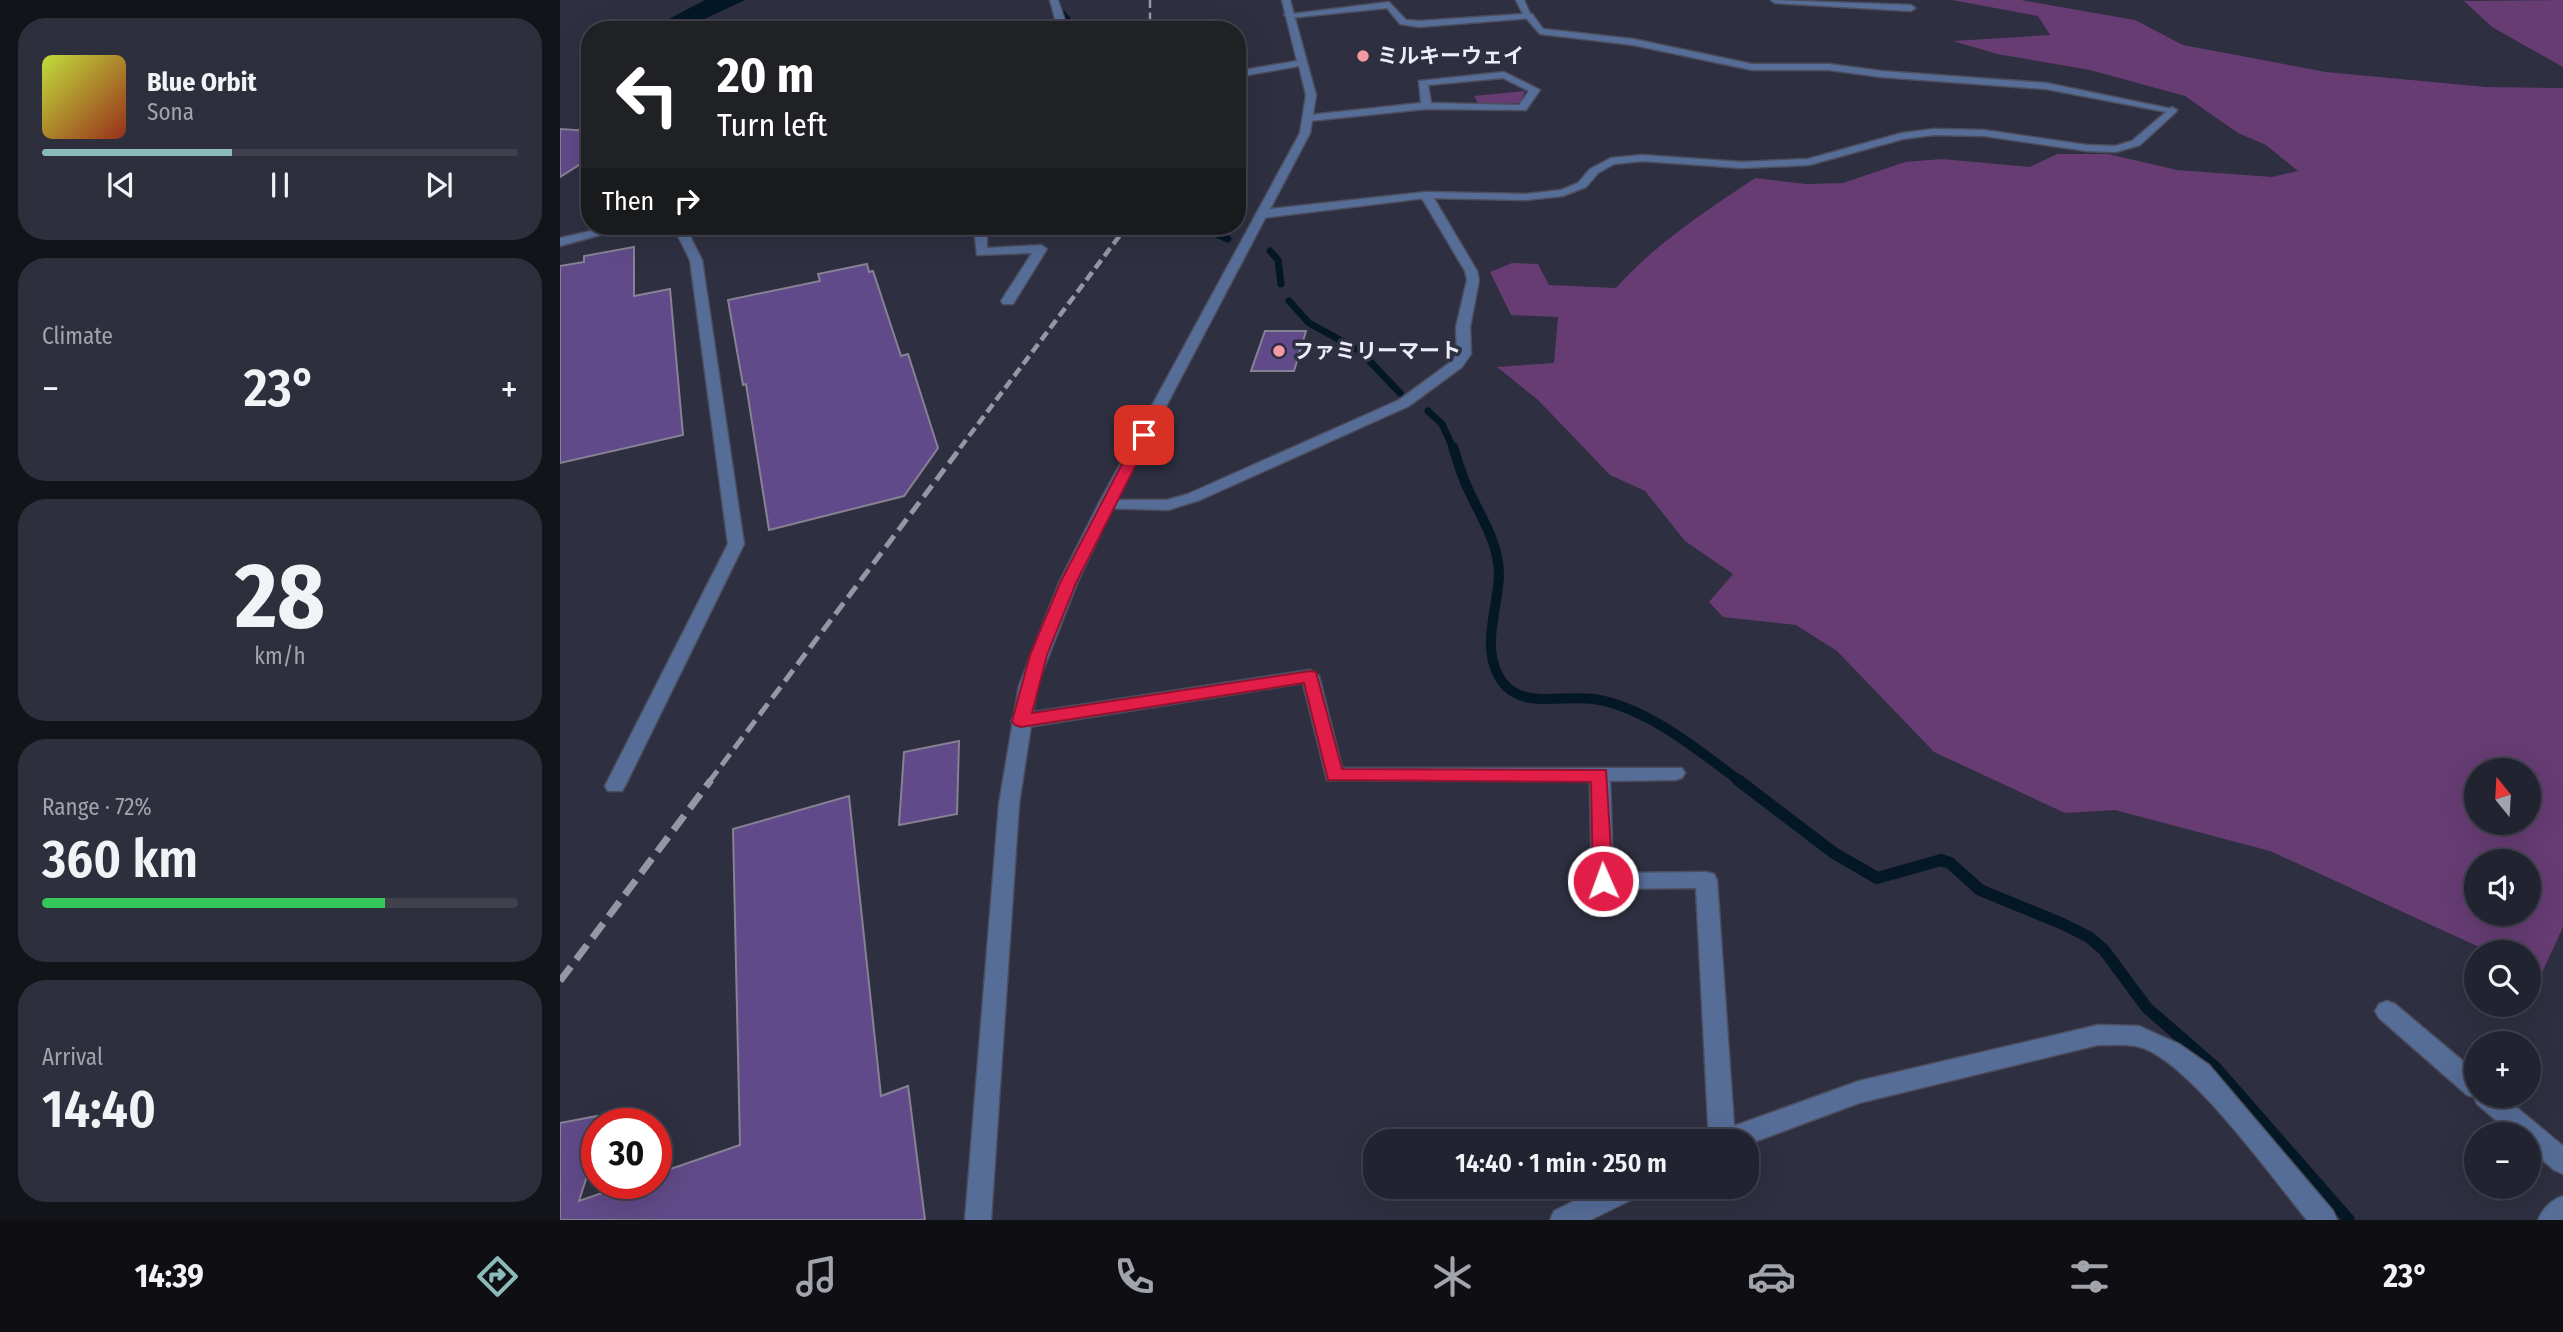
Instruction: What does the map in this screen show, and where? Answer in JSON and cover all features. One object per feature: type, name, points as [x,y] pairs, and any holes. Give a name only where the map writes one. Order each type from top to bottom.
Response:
[{"type":"street","points":[[1054,0],[1060,21]]},
{"type":"street","points":[[978,1220],[997,932],[1009,804],[1021,721],[1038,655],[1068,583],[1106,505],[1305,133],[1311,95],[1286,0]]},
{"type":"street","points":[[1262,214],[1426,195],[1526,197],[1563,193],[1582,186],[1594,171],[1611,161],[1642,158],[1742,165],[1809,162],[1902,136],[1934,132],[1984,133],[2087,148],[2116,149],[2136,143],[2172,110],[2046,86],[1881,74],[1829,67],[1752,67],[1633,42],[1540,31],[1520,0]]},
{"type":"street","points":[[1775,0],[1911,8]]},
{"type":"street","points":[[1289,15],[1389,5],[1404,22],[1529,16]]},
{"type":"street","points":[[1246,72],[1302,63]]},
{"type":"street","points":[[1309,118],[1426,106],[1522,108],[1535,90],[1504,75],[1423,83],[1426,106]]},
{"type":"street","points":[[1106,505],[1168,505],[1194,497],[1404,403],[1457,364],[1464,354],[1464,327],[1473,280],[1471,271],[1426,195]]},
{"type":"street","points":[[560,242],[589,235]]},
{"type":"street","points":[[615,786],[736,544],[696,260],[684,235]]},
{"type":"street","points":[[980,235],[981,252],[1041,249],[1008,301]]},
{"type":"street","points":[[1021,721],[1310,676],[1334,775],[1675,773]]},
{"type":"street","points":[[1600,775],[1603,881],[1706,880],[1722,1129]]},
{"type":"street","points":[[2387,1011],[2464,1077]]},
{"type":"street","points":[[1756,1129],[1859,1092],[2098,1035],[2139,1036],[2171,1051],[2200,1073],[2324,1220]]},
{"type":"street","points":[[2500,1108],[2563,1161]]},
{"type":"street","points":[[1563,1220],[1606,1199]]},
{"type":"street","points":[[2551,1220],[2563,1208]]},
{"type":"shaded area","points":[[1952,0],[2021,0],[2135,20],[2183,45],[2326,72],[2486,87],[2563,88],[2563,927],[2541,975],[2541,940],[2464,940],[2270,851],[2115,810],[2065,813],[1934,752],[1837,651],[1796,625],[1723,617],[1709,602],[1733,574],[1685,541],[1645,491],[1610,475],[1538,400],[1497,367],[1554,363],[1558,317],[1511,315],[1490,272],[1512,263],[1538,264],[1549,285],[1616,288],[1665,242],[1755,178],[1806,184],[1843,183],[1905,162],[1942,159],[2030,167],[2057,154],[2108,154],[2177,170],[2272,177],[2298,171],[2266,145],[2238,133],[2185,96],[2090,70],[1997,54],[1953,41],[2050,35],[2038,16]]},
{"type":"shaded area","points":[[2563,0],[2563,67],[2492,27],[2464,1]]},
{"type":"shaded area","points":[[1525,91],[1520,103],[1479,105],[1474,96]]},
{"type":"water","points":[[705,0],[745,0],[700,21],[665,21]]},
{"type":"building","points":[[560,129],[581,130],[581,164],[560,177]]},
{"type":"building","points":[[634,247],[634,296],[670,289],[683,435],[560,463],[560,266],[584,262],[584,256]]},
{"type":"building","points":[[867,264],[869,272],[873,271],[901,356],[908,354],[938,448],[904,496],[769,530],[746,384],[743,385],[728,300],[820,281],[818,274]]},
{"type":"building","name":"ファミリーマート","points":[[1265,331],[1306,331],[1294,371],[1251,371]]},
{"type":"building","points":[[959,741],[957,814],[899,825],[904,752]]},
{"type":"building","points":[[849,796],[881,1096],[908,1086],[925,1220],[560,1220],[560,1123],[581,1119],[579,1201],[672,1199],[672,1168],[740,1145],[733,829]]},
{"type":"waterway","points":[[1058,0],[1057,7],[1068,21]]},
{"type":"waterway","points":[[1219,235],[1228,239]]},
{"type":"waterway","points":[[1270,251],[1278,260],[1281,284]]},
{"type":"waterway","points":[[1289,301],[1309,323],[1360,351],[1400,393]]},
{"type":"waterway","points":[[1428,411],[1442,424],[1453,448]]},
{"type":"waterway","points":[[1453,447],[1464,480],[1496,553],[1499,575],[1491,651],[1498,675],[1506,686],[1516,694],[1528,698],[1594,699],[1633,711],[1672,732],[1741,782]]},
{"type":"waterway","points":[[1738,780],[1834,853],[1877,878],[1941,860],[1950,863],[1980,890],[2089,937],[2104,950],[2147,1008],[2216,1068],[2349,1220]]},
{"type":"railway","points":[[1150,0],[1150,21]]},
{"type":"railway","points":[[960,448],[1120,235]]},
{"type":"railway","points":[[709,782],[961,447]]},
{"type":"railway","points":[[560,981],[711,780]]},
{"type":"place","name":"ミルキーウェイ","points":[[1363,56]]},
{"type":"place","name":"ファミリーマート","points":[[1279,351]]},
{"type":"route","points":[[1144,435],[1068,583],[1038,655],[1021,721],[1310,676],[1334,775],[1600,775],[1603,881]]}]
